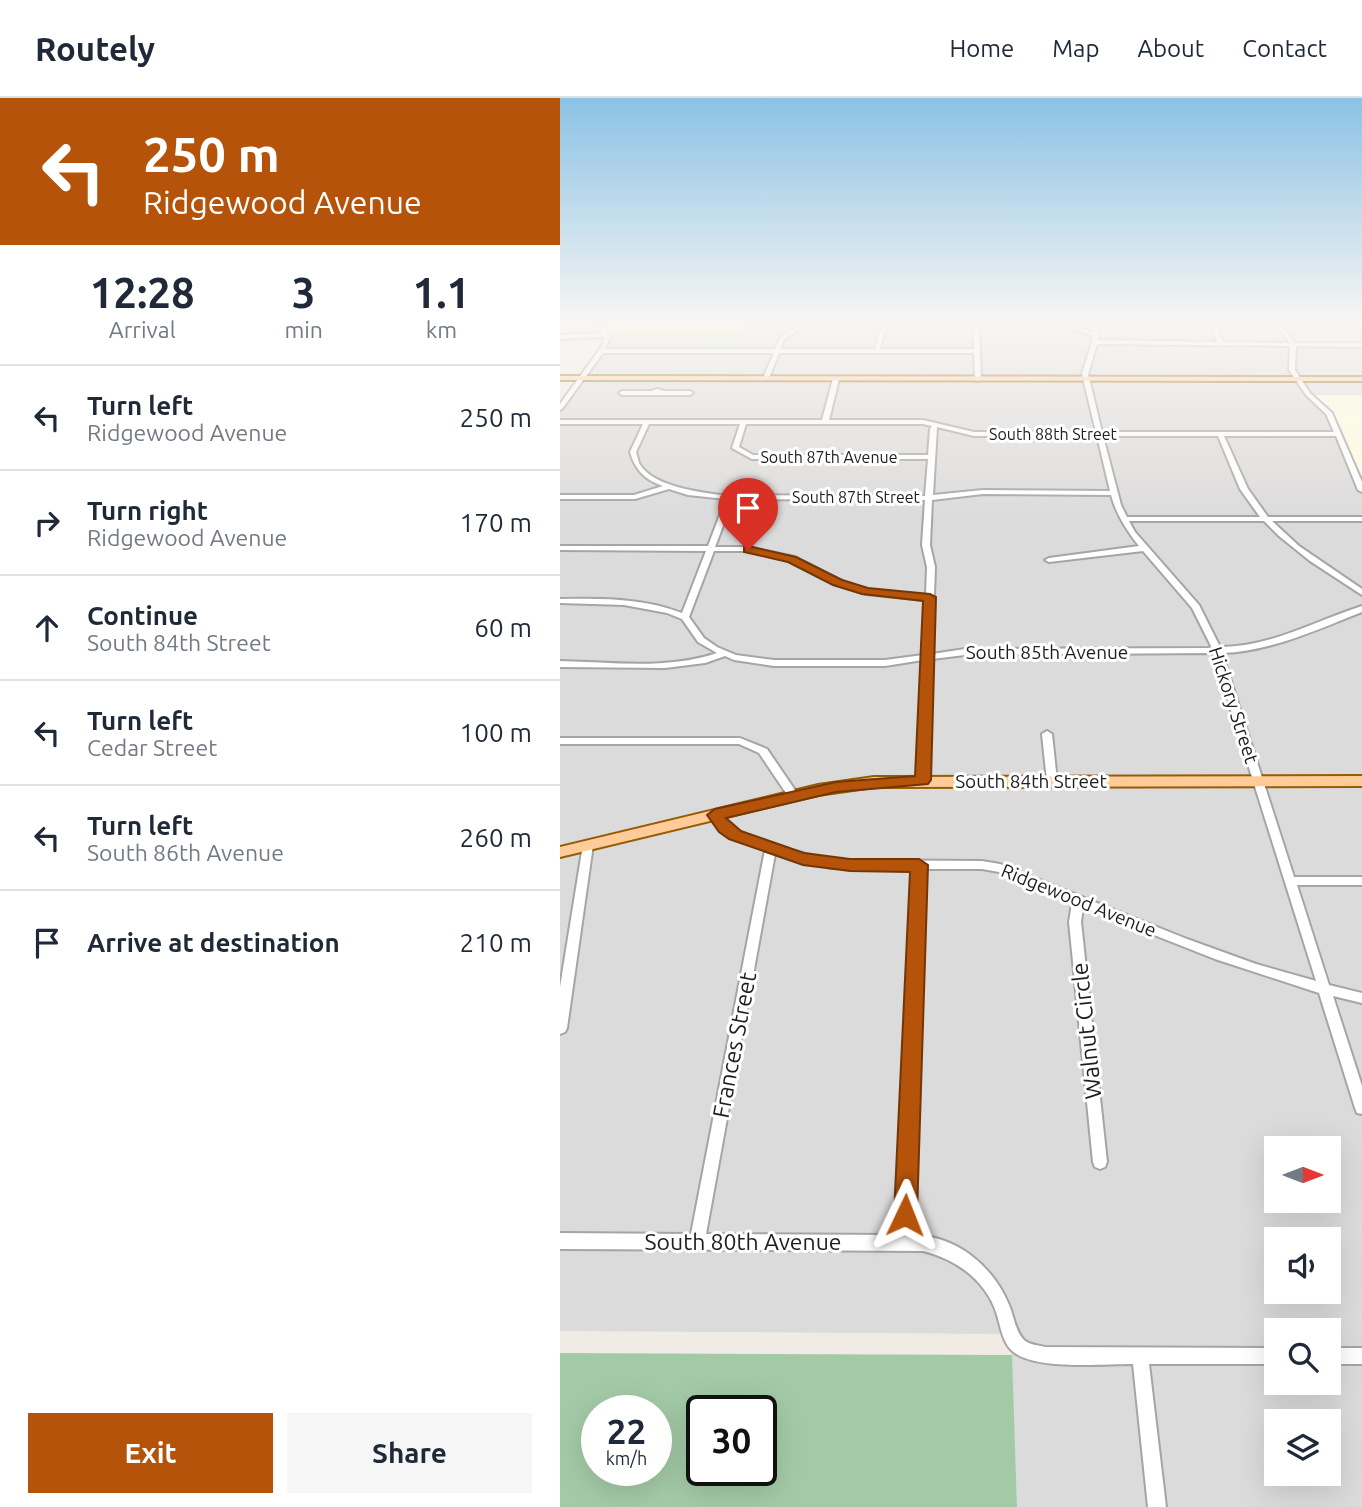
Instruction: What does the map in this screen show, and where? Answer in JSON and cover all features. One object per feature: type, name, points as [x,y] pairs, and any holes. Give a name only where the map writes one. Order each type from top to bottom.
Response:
[{"type":"main road","name":"South 84th Street","points":[[794,796],[854,784],[923,780],[1362,782]]},
{"type":"main road","points":[[560,852],[794,796]]},
{"type":"street","points":[[560,408],[574,389]]},
{"type":"street","points":[[622,393],[659,389],[691,393]]},
{"type":"street","points":[[825,422],[834,389]]},
{"type":"street","name":"Hickory Street","points":[[1088,389],[1113,492],[1124,519],[1145,548],[1196,607],[1207,626],[1362,1108]]},
{"type":"street","points":[[1304,389],[1328,412],[1362,490]]},
{"type":"street","name":"South 88th Street","points":[[560,422],[923,422],[974,434],[1337,434]]},
{"type":"street","points":[[647,422],[634,444],[633,458],[645,474],[667,486]]},
{"type":"street","name":"South 87th Avenue","points":[[744,422],[735,444],[739,452],[758,457],[931,457]]},
{"type":"street","points":[[923,780],[931,568],[926,545],[933,429],[936,425]]},
{"type":"street","points":[[1220,434],[1244,489],[1267,519],[1301,551],[1362,593]]},
{"type":"street","points":[[560,497],[635,497],[667,486]]},
{"type":"street","name":"South 87th Street","points":[[667,486],[695,494],[730,497],[929,498],[983,492],[1113,492]]},
{"type":"street","points":[[685,617],[730,497]]},
{"type":"street","points":[[1124,519],[1362,519]]},
{"type":"street","points":[[560,548],[748,550],[802,563],[837,582],[866,592],[930,597]]},
{"type":"street","points":[[1049,561],[1145,548]]},
{"type":"street","points":[[560,601],[638,602],[659,606],[685,617],[701,640],[723,654]]},
{"type":"street","name":"South 85th Avenue","points":[[560,664],[674,664],[705,660],[723,654],[774,663],[885,663],[965,652],[1216,651],[1284,639],[1362,609]]},
{"type":"street","points":[[1047,734],[1052,780]]},
{"type":"street","points":[[560,740],[740,741],[763,751],[794,796]]},
{"type":"street","name":"Ridgewood Avenue","points":[[715,815],[730,832],[771,848],[831,864],[1000,867],[1078,901],[1324,990],[1362,998]]},
{"type":"street","points":[[560,1028],[588,845]]},
{"type":"street","name":"Frances Street","points":[[697,1241],[771,848]]},
{"type":"street","points":[[904,1242],[919,865]]},
{"type":"street","points":[[1291,881],[1362,881]]},
{"type":"street","name":"Walnut Circle","points":[[1078,901],[1075,922],[1100,1162]]},
{"type":"street","name":"South 80th Avenue","points":[[560,1241],[904,1242],[933,1245],[950,1251],[975,1268],[994,1290],[1011,1334],[1019,1347],[1045,1355],[1140,1356]]},
{"type":"street","points":[[1157,1507],[1140,1356],[1264,1356]]},
{"type":"street","points":[[1341,1356],[1362,1356]]},
{"type":"shaded area","points":[[577,389],[1362,389],[1362,1507],[1017,1507],[1011,1334],[560,1331],[560,410]]},
{"type":"shaded area","points":[[1309,395],[1362,395],[1362,490],[1329,413]]},
{"type":"green space","points":[[560,1353],[1012,1355],[1017,1507],[560,1507]]},
{"type":"route","points":[[748,550],[792,559],[837,582],[866,592],[930,597],[923,780],[874,782],[818,790],[715,815],[725,828],[735,835],[803,859],[850,865],[919,865],[905,1215]]}]
